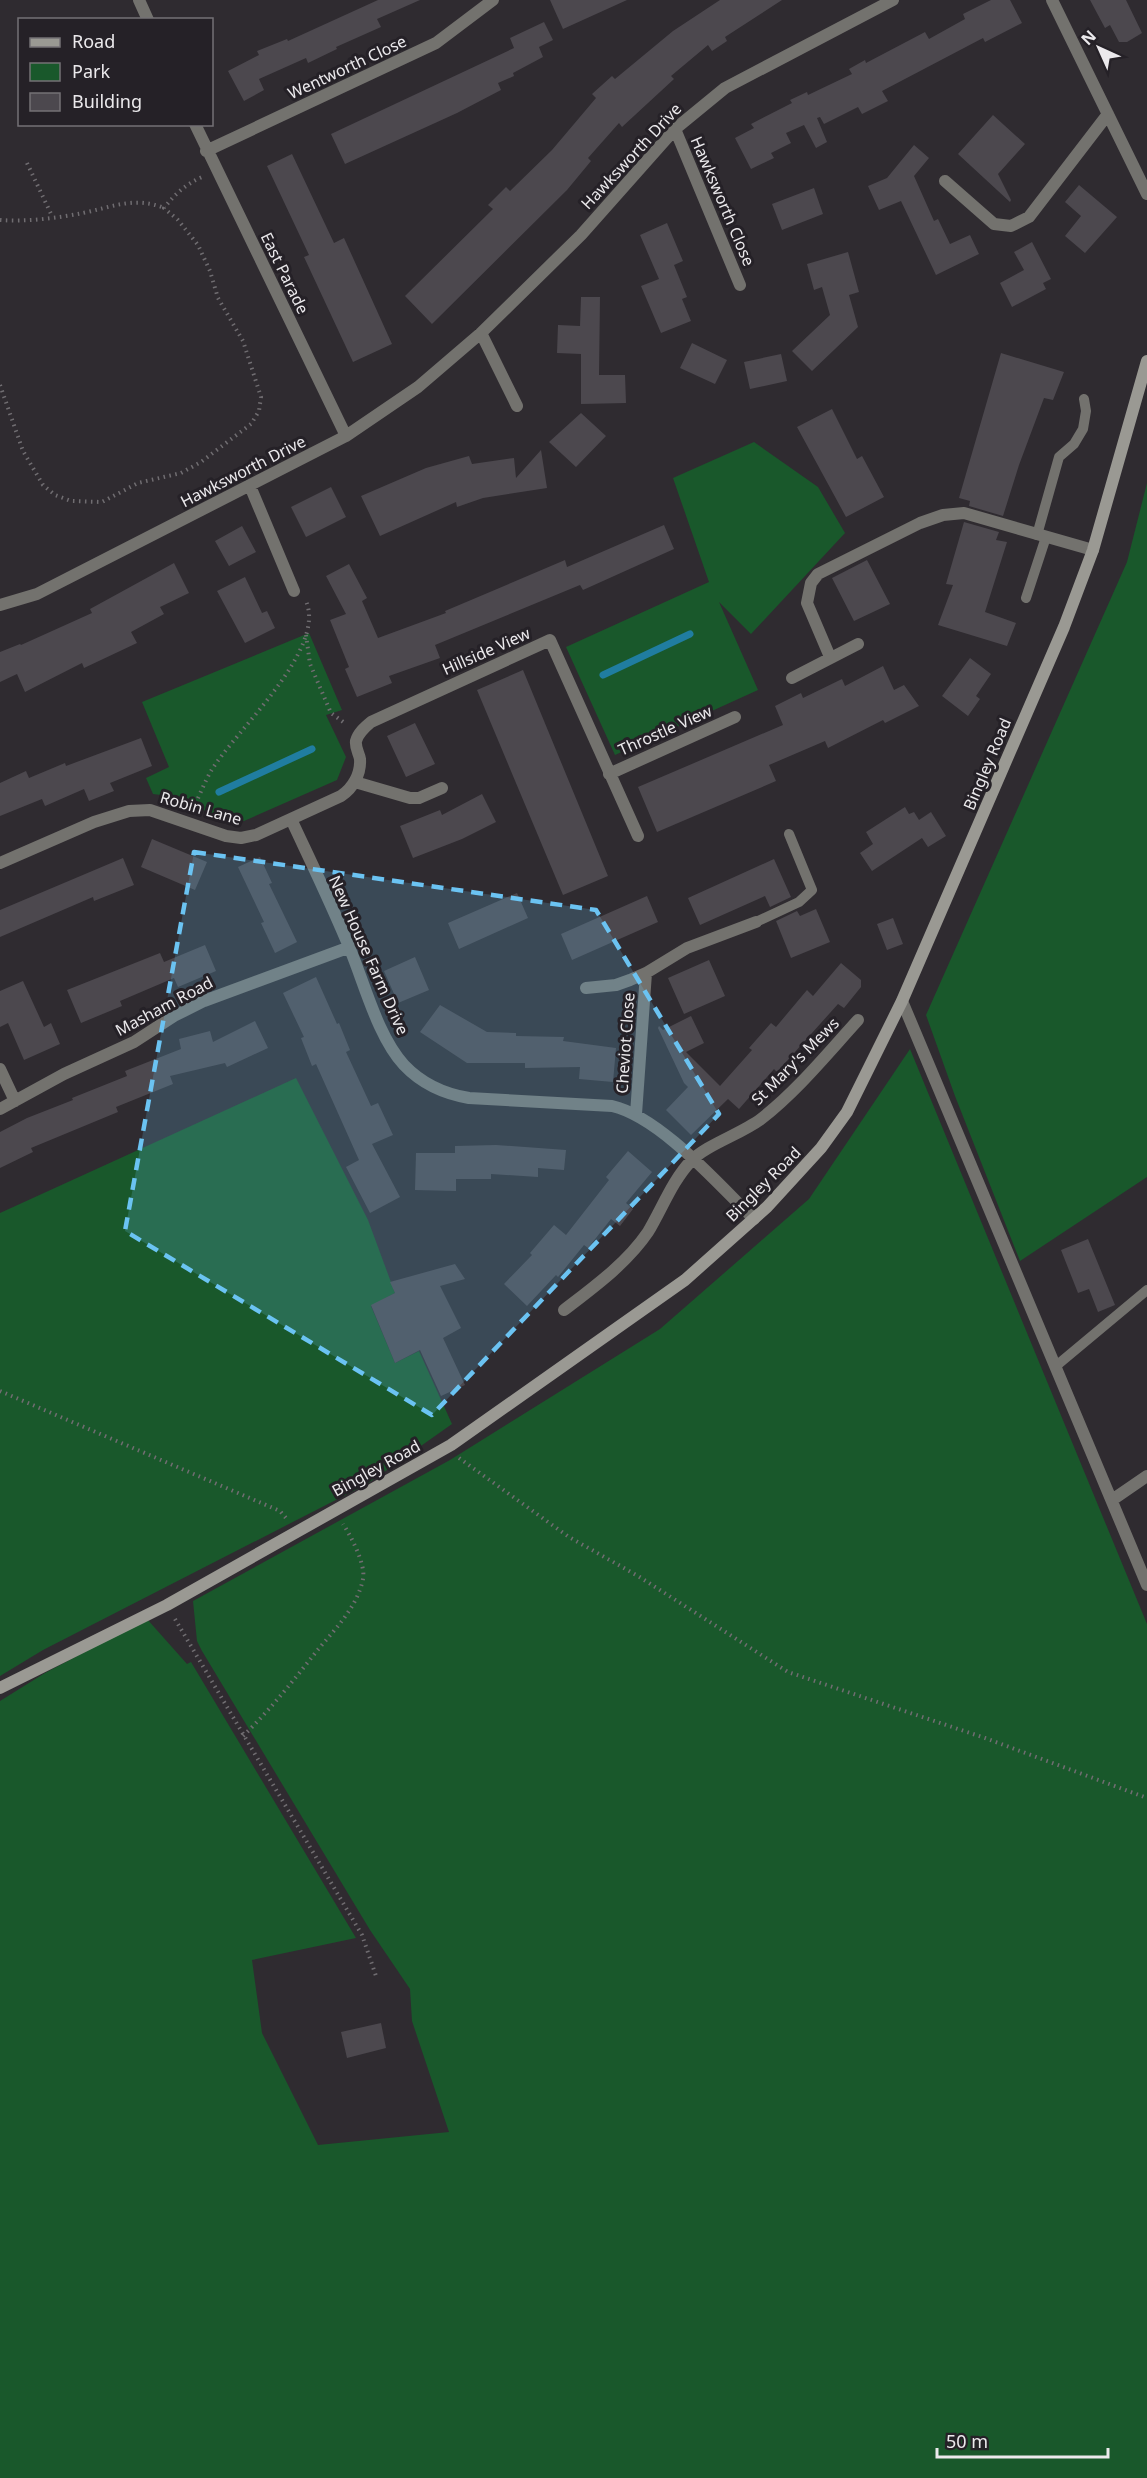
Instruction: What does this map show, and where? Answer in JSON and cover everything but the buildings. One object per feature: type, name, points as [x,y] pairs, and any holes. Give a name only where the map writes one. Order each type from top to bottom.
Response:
[{"type":"street","points":[[139,0],[147,18]]},
{"type":"street","name":"Wentworth Close","points":[[206,151],[436,44],[493,0]]},
{"type":"street","name":"Hawksworth Drive","points":[[0,605],[37,594],[346,436],[418,387],[481,333],[581,235],[675,129],[725,88],[893,0]]},
{"type":"street","points":[[1052,0],[1147,194]]},
{"type":"street","points":[[945,181],[994,224],[1011,226],[1029,217],[1108,114]]},
{"type":"street","name":"East Parade","points":[[196,126],[346,436]]},
{"type":"street","name":"Hawksworth Close","points":[[675,129],[740,285]]},
{"type":"street","points":[[481,333],[517,406]]},
{"type":"street","name":"Bingley Road","points":[[0,1688],[167,1605],[451,1445],[685,1280],[754,1219],[821,1148],[847,1112],[902,1001],[1064,627],[1093,550],[1147,361]]},
{"type":"street","points":[[250,486],[294,591]]},
{"type":"street","points":[[830,657],[807,603],[811,583],[825,568],[920,523],[943,514],[964,513],[1093,550]]},
{"type":"street","name":"Hillside View","points":[[359,734],[380,717],[550,640],[638,836]]},
{"type":"street","points":[[792,678],[858,644]]},
{"type":"street","name":"Throstle View","points":[[609,774],[735,717]]},
{"type":"street","points":[[291,819],[351,789],[355,782],[360,759],[356,748],[359,734]]},
{"type":"street","points":[[355,782],[410,798],[419,798],[442,788]]},
{"type":"street","name":"Robin Lane","points":[[0,863],[94,822],[129,811],[150,810],[226,836],[241,838],[256,835],[291,819]]},
{"type":"street","name":"New House Farm Drive","points":[[291,819],[350,947],[382,1030],[405,1066],[436,1088],[453,1095],[469,1098],[612,1106],[636,1114],[692,1160],[754,1219]]},
{"type":"street","name":"Cheviot Close","points":[[586,988],[616,985],[646,973],[687,948],[756,922]]},
{"type":"street","name":"Masham Road","points":[[0,1109],[64,1074],[134,1042],[204,1000],[350,947]]},
{"type":"street","name":"Cheviot Close","points":[[636,1114],[646,973]]},
{"type":"street","points":[[902,1001],[1147,1585]]},
{"type":"street","name":"St Mary's Mews","points":[[692,1160],[763,1118],[783,1100],[858,1020]]},
{"type":"street","points":[[0,1069],[15,1101]]},
{"type":"street","points":[[564,1310],[610,1273],[646,1234],[676,1182],[692,1160]]},
{"type":"street","points":[[1112,1500],[1147,1476]]},
{"type":"lane","points":[[1026,598],[1059,457],[1074,444],[1083,429],[1086,411],[1084,399]]},
{"type":"lane","points":[[756,922],[800,902],[812,890],[789,834]]},
{"type":"lane","points":[[1056,1366],[1147,1290]]},
{"type":"path","points":[[27,163],[52,216]]},
{"type":"path","points":[[164,208],[175,194],[191,182],[216,171]]},
{"type":"path","points":[[0,220],[83,213],[118,203],[139,201],[153,203],[164,208],[178,220],[198,245],[210,271],[218,298],[243,340],[261,397],[259,411],[251,424],[201,462],[181,473],[138,483],[102,502],[71,501],[55,495],[44,485],[23,451],[0,385]]},
{"type":"path","points":[[187,823],[211,772],[291,669],[310,623],[311,611],[303,593],[294,591]]},
{"type":"path","points":[[306,634],[310,664],[331,713],[359,734]]},
{"type":"path","points":[[0,1391],[280,1511],[296,1532]]},
{"type":"path","points":[[451,1445],[461,1461],[569,1537],[638,1576],[788,1671],[985,1738],[1147,1798]]},
{"type":"path","points":[[243,1736],[290,1686],[355,1601],[364,1577],[362,1568],[353,1539],[334,1510]]},
{"type":"path","points":[[167,1605],[362,1935],[376,1976]]},
{"type":"highlighted area","points":[[194,852],[596,910],[719,1114],[432,1415],[125,1231]]},
{"type":"green space","points":[[754,442],[818,487],[845,533],[751,634],[719,602],[758,690],[615,755],[566,647],[709,582],[673,478]]},
{"type":"green space","points":[[1147,483],[1147,1177],[1020,1261],[955,1096],[926,1015],[1127,562]]},
{"type":"green space","points":[[309,633],[342,710],[326,715],[346,757],[337,780],[244,821],[226,821],[176,797],[153,794],[146,778],[169,767],[142,702]]},
{"type":"green space","points":[[910,1049],[1147,1624],[1147,2478],[0,2478],[0,1701],[45,1673],[147,1619],[187,1664],[191,1662],[356,1938],[252,1960],[262,2033],[318,2145],[449,2132],[412,2021],[410,1989],[370,1930],[202,1651],[197,1641],[193,1601],[450,1460],[660,1329],[809,1199]]},
{"type":"green space","points":[[296,1078],[368,1220],[395,1293],[371,1306],[395,1363],[419,1351],[452,1424],[367,1484],[43,1650],[0,1676],[0,1213]]},
{"type":"waterway","points":[[603,675],[690,634]]},
{"type":"waterway","points":[[219,792],[312,749]]}]
